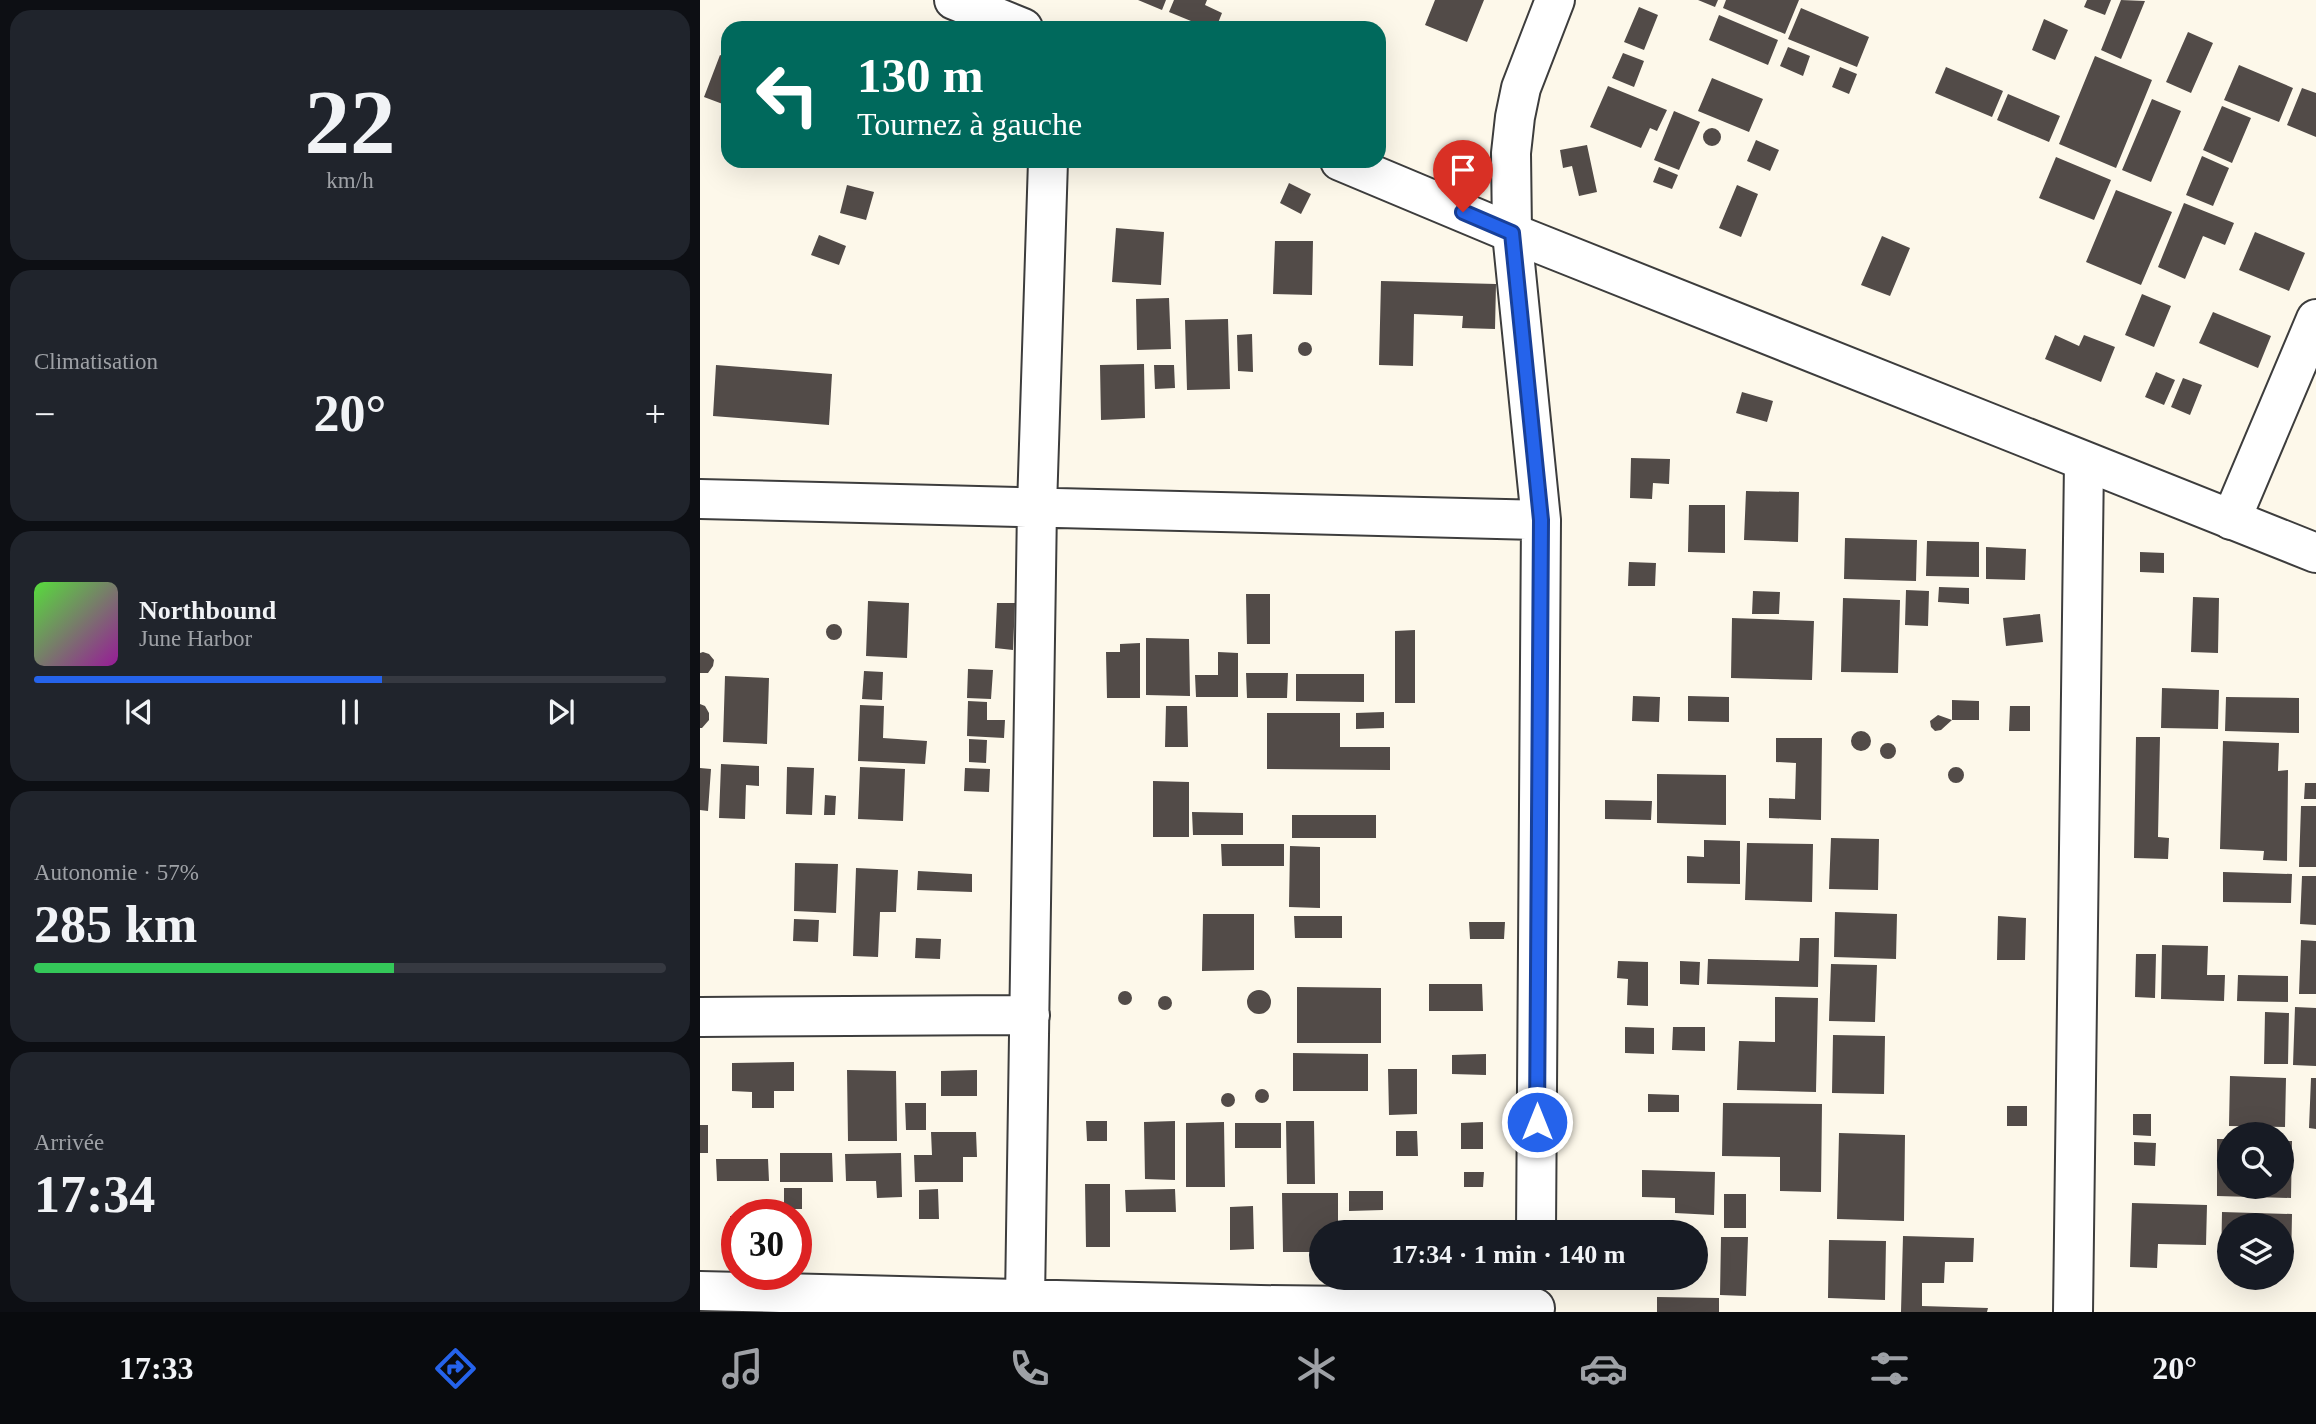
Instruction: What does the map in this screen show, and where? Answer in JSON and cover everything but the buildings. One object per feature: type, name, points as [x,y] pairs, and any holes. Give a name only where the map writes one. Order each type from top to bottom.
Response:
[{"type":"street","points":[[954,0],[1003,14]]},
{"type":"street","points":[[1536,1220],[1541,520],[1512,233],[1511,153],[1514,117],[1521,88],[1555,0]]},
{"type":"street","points":[[1025,1300],[1037,508],[1048,168]]},
{"type":"street","points":[[1357,168],[1512,233],[2316,553]]},
{"type":"street","points":[[2231,520],[2316,319]]},
{"type":"street","points":[[2073,1312],[2084,461]]},
{"type":"street","points":[[700,499],[1541,520]]},
{"type":"street","points":[[700,1017],[1030,1015]]},
{"type":"street","points":[[700,1291],[1260,1305],[1535,1299]]},
{"type":"route","points":[[1463,212],[1512,233],[1541,520],[1537,1122]]}]
